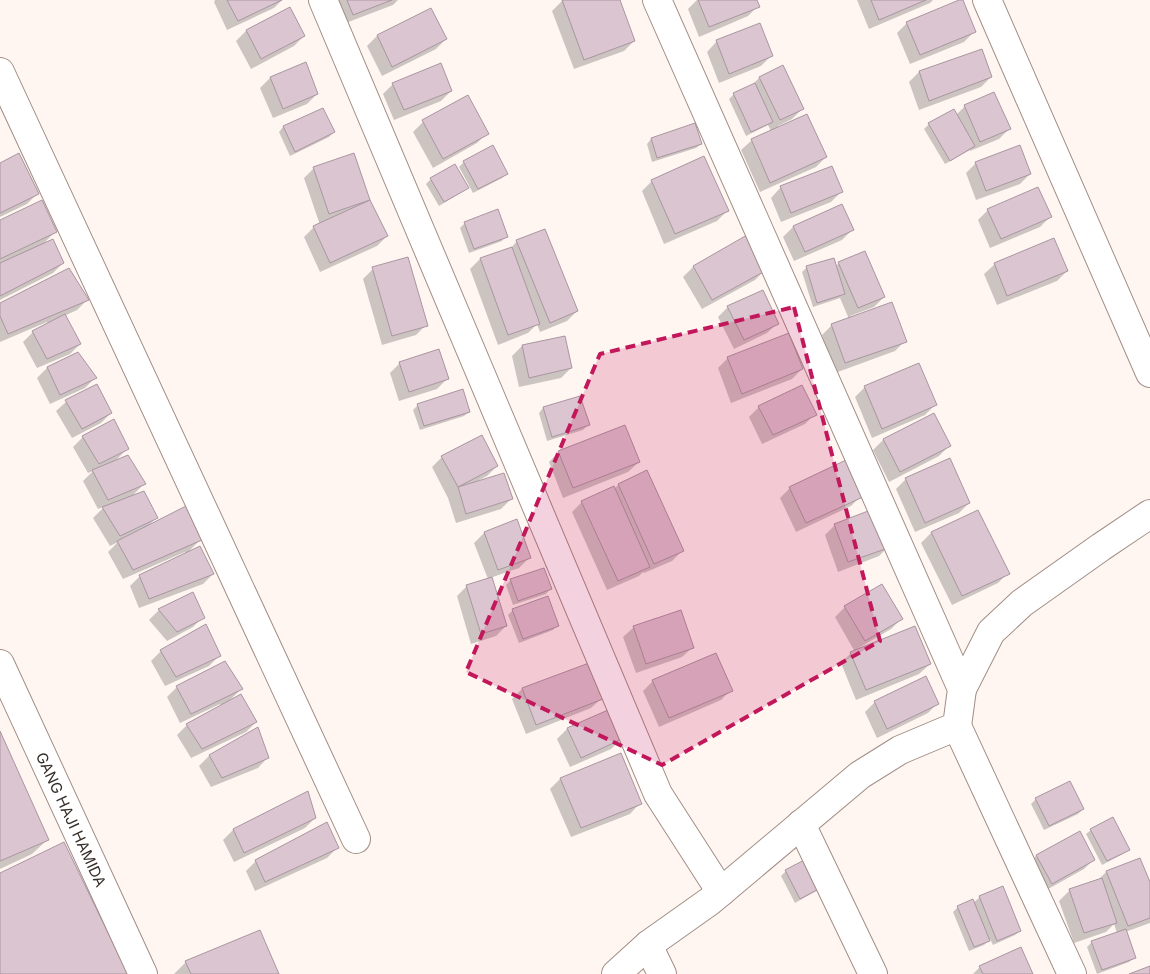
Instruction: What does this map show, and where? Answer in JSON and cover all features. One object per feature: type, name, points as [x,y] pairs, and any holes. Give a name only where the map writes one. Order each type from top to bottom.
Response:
[{"type":"street","points":[[323,0],[658,794],[721,892]]},
{"type":"street","points":[[657,0],[962,688]]},
{"type":"street","points":[[987,0],[1150,372]]},
{"type":"street","points":[[0,72],[356,839]]},
{"type":"street","points":[[1072,974],[957,726],[962,688],[991,632],[1022,603],[1150,514]]},
{"type":"street","name":"GANG HAJI HAMIDA","points":[[0,664],[143,974]]},
{"type":"street","points":[[616,974],[648,945],[710,901],[860,775],[900,750],[957,726]]},
{"type":"street","points":[[801,824],[873,974]]},
{"type":"street","points":[[648,945],[662,974]]},
{"type":"highlighted area","points":[[794,307],[880,641],[662,765],[466,672],[600,354]]},
{"type":"building","points":[[227,0],[282,0],[238,21]]},
{"type":"building","points":[[347,0],[392,0],[353,15]]},
{"type":"building","points":[[562,0],[620,0],[635,41],[584,60]]},
{"type":"building","points":[[698,0],[757,0],[760,7],[709,27]]},
{"type":"building","points":[[871,0],[926,0],[879,20]]},
{"type":"building","points":[[963,0],[976,32],[920,55],[906,22]]},
{"type":"building","points":[[290,7],[305,36],[261,59],[246,30]]},
{"type":"building","points":[[431,8],[447,39],[392,67],[377,35]]},
{"type":"building","points":[[760,23],[773,56],[729,74],[716,40]]},
{"type":"building","points":[[982,49],[992,77],[929,101],[919,71]]},
{"type":"building","points":[[306,62],[318,94],[283,109],[270,77]]},
{"type":"building","points":[[441,63],[452,91],[404,110],[392,83]]},
{"type":"building","points":[[783,65],[804,109],[780,120],[759,77]]},
{"type":"building","points":[[755,83],[773,122],[751,132],[733,93]]},
{"type":"building","points":[[994,92],[1011,129],[980,142],[964,105]]},
{"type":"building","points":[[468,95],[489,134],[443,159],[422,120]]},
{"type":"building","points":[[323,108],[335,132],[295,152],[283,126]]},
{"type":"building","points":[[954,109],[975,146],[950,161],[928,123]]},
{"type":"building","points":[[807,114],[827,157],[770,183],[751,139]]},
{"type":"building","points":[[695,123],[702,144],[657,158],[651,138]]},
{"type":"building","points":[[493,145],[508,174],[478,189],[463,161]]},
{"type":"building","points":[[1020,145],[1031,174],[986,191],[975,162]]},
{"type":"building","points":[[19,153],[39,194],[0,213],[0,163]]},
{"type":"building","points":[[354,153],[370,200],[329,214],[313,167]]},
{"type":"building","points":[[704,156],[729,211],[675,234],[651,180]]},
{"type":"building","points":[[455,164],[469,188],[444,202],[430,178]]},
{"type":"building","points":[[832,166],[843,192],[791,213],[780,186]]},
{"type":"building","points":[[1038,187],[1052,217],[1001,239],[987,209]]},
{"type":"building","points":[[42,200],[57,232],[0,259],[0,220]]},
{"type":"building","points":[[370,200],[388,236],[330,263],[313,226]]},
{"type":"building","points":[[842,204],[854,230],[805,252],[793,226]]},
{"type":"building","points":[[498,209],[508,237],[474,249],[464,222]]},
{"type":"building","points":[[545,229],[578,311],[550,323],[516,240]]},
{"type":"building","points":[[747,235],[767,270],[712,300],[693,266]]},
{"type":"building","points":[[1054,238],[1068,271],[1007,296],[994,263]]},
{"type":"building","points":[[53,239],[64,263],[0,296],[0,263]]},
{"type":"building","points":[[512,247],[540,324],[508,335],[480,258]]},
{"type":"building","points":[[865,251],[885,297],[858,308],[838,262]]},
{"type":"building","points":[[408,257],[428,326],[392,336],[372,267]]},
{"type":"building","points":[[834,258],[845,294],[817,303],[806,266]]},
{"type":"building","points":[[69,268],[89,300],[8,334],[0,316],[0,303]]},
{"type":"building","points":[[763,290],[779,324],[744,340],[727,306]]},
{"type":"building","points":[[892,302],[907,342],[845,363],[831,324]]},
{"type":"building","points":[[65,314],[81,344],[47,359],[32,331]]},
{"type":"building","points":[[789,333],[803,369],[742,394],[727,357]]},
{"type":"building","points":[[565,336],[572,368],[529,378],[522,345]]},
{"type":"building","points":[[439,349],[449,379],[409,392],[399,362]]},
{"type":"building","points":[[78,352],[97,378],[60,395],[47,367]]},
{"type":"building","points":[[919,363],[937,405],[882,429],[864,386]]},
{"type":"building","points":[[97,384],[112,413],[82,429],[65,400]]},
{"type":"building","points":[[802,385],[817,415],[773,435],[758,406]]},
{"type":"building","points":[[463,389],[470,412],[424,426],[417,404]]},
{"type":"building","points":[[580,396],[590,425],[552,437],[543,407]]},
{"type":"building","points":[[934,413],[951,446],[900,472],[883,439]]},
{"type":"building","points":[[114,419],[129,449],[99,464],[82,436]]},
{"type":"building","points":[[625,425],[640,462],[573,488],[558,451]]},
{"type":"building","points":[[482,435],[498,466],[458,487],[441,456]]},
{"type":"building","points":[[128,455],[146,484],[108,500],[92,470]]},
{"type":"building","points":[[950,458],[970,503],[925,523],[905,478]]},
{"type":"building","points":[[846,460],[863,497],[806,523],[789,487]]},
{"type":"building","points":[[647,470],[684,551],[654,564],[618,484]]},
{"type":"building","points":[[504,473],[513,499],[466,514],[458,487]]},
{"type":"building","points":[[614,486],[650,567],[618,581],[581,501]]},
{"type":"building","points":[[144,491],[158,518],[120,536],[102,507]]},
{"type":"building","points":[[188,505],[202,540],[133,570],[117,541]]},
{"type":"building","points":[[876,508],[891,547],[848,562],[834,524]]},
{"type":"building","points":[[978,510],[1010,574],[962,596],[931,532]]},
{"type":"building","points":[[517,519],[531,558],[498,570],[484,532]]},
{"type":"building","points":[[200,546],[214,574],[149,599],[139,575]]},
{"type":"building","points":[[544,568],[552,589],[518,601],[510,579]]},
{"type":"building","points":[[492,577],[507,626],[481,634],[466,585]]},
{"type":"building","points":[[882,584],[903,619],[865,641],[844,606]]},
{"type":"building","points":[[193,592],[205,618],[177,632],[158,609]]},
{"type":"building","points":[[548,596],[559,626],[523,639],[512,609]]},
{"type":"building","points":[[681,610],[694,648],[646,664],[633,626]]},
{"type":"building","points":[[206,624],[221,656],[176,677],[160,650]]},
{"type":"building","points":[[915,626],[931,664],[866,690],[850,652]]},
{"type":"building","points":[[716,653],[733,691],[669,718],[652,680]]},
{"type":"building","points":[[225,661],[243,689],[191,714],[176,686]]},
{"type":"building","points":[[589,663],[603,699],[536,725],[522,688]]},
{"type":"building","points":[[926,676],[939,704],[887,729],[874,701]]},
{"type":"building","points":[[241,694],[257,722],[202,749],[186,724]]},
{"type":"building","points":[[608,710],[622,739],[581,758],[567,728]]},
{"type":"building","points":[[258,727],[269,758],[222,778],[209,755]]},
{"type":"building","points":[[0,731],[49,840],[0,861]]},
{"type":"building","points":[[621,753],[642,804],[581,828],[560,778]]},
{"type":"building","points":[[1070,781],[1084,809],[1049,826],[1035,798]]},
{"type":"building","points":[[308,791],[316,818],[244,853],[233,829]]},
{"type":"building","points":[[1113,817],[1130,850],[1107,861],[1090,829]]},
{"type":"building","points":[[327,822],[339,848],[265,882],[255,860]]},
{"type":"building","points":[[1080,831],[1095,860],[1052,884],[1036,855]]},
{"type":"building","points":[[64,842],[128,974],[0,974],[0,873]]},
{"type":"building","points":[[812,856],[826,885],[800,899],[785,870]]},
{"type":"building","points":[[1140,858],[1150,882],[1150,918],[1128,926],[1106,871]]},
{"type":"building","points":[[1102,878],[1117,923],[1084,933],[1069,889]]},
{"type":"building","points":[[1003,886],[1021,931],[997,941],[979,896]]},
{"type":"building","points":[[973,899],[990,941],[974,947],[957,906]]},
{"type":"building","points":[[1126,929],[1136,958],[1102,970],[1091,941]]},
{"type":"building","points":[[260,930],[279,974],[191,974],[185,961]]},
{"type":"building","points":[[1021,947],[1033,974],[983,974],[979,966]]},
{"type":"building","points":[[1150,966],[1150,974],[1129,974]]}]
